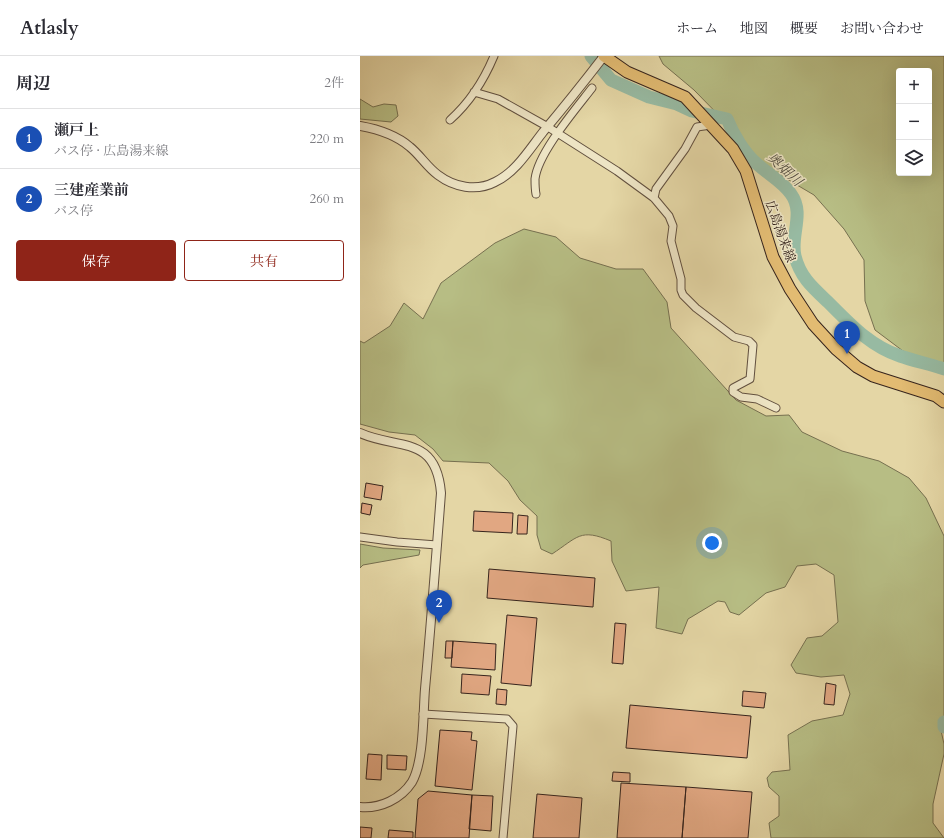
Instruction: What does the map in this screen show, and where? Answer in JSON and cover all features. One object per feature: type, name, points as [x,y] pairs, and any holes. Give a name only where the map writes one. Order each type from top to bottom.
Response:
[{"type":"main road","name":"広島湯来線","points":[[604,56],[627,72],[685,97],[733,149],[746,171],[773,257],[790,289],[813,324],[836,349],[857,367],[873,376],[936,396],[944,402]]},
{"type":"street","points":[[450,120],[461,110],[474,92],[488,70],[494,56]]},
{"type":"street","points":[[360,126],[372,128],[392,136],[410,146],[437,175],[462,187],[484,186],[506,176],[514,168],[604,56]]},
{"type":"street","points":[[536,194],[535,178],[539,164],[558,133],[592,88]]},
{"type":"street","points":[[474,92],[498,99],[548,127],[617,171],[654,198],[669,216],[672,226],[671,241],[681,279],[681,290],[683,295],[696,308],[734,337],[749,341],[753,345],[750,379],[733,388],[733,392],[741,397],[757,399],[776,408]]},
{"type":"street","points":[[654,198],[656,189],[685,149],[697,127],[709,124]]},
{"type":"street","points":[[360,432],[413,446],[424,453],[434,465],[440,481],[441,493],[419,757],[411,782],[403,792],[392,801],[378,806],[360,807]]},
{"type":"street","points":[[360,537],[437,545]]},
{"type":"street","points":[[423,714],[507,720],[513,726],[503,838]]},
{"type":"green space","points":[[659,56],[944,56],[944,367],[932,364],[903,351],[875,330],[865,301],[864,260],[844,229],[814,195],[758,162],[740,137],[694,90],[663,64]]},
{"type":"green space","points":[[360,99],[373,107],[384,104],[396,105],[398,116],[391,122],[360,119]]},
{"type":"green space","points":[[524,229],[556,237],[580,258],[616,269],[643,269],[667,302],[671,328],[736,400],[766,416],[789,415],[802,432],[842,451],[879,461],[909,478],[926,498],[944,536],[944,721],[940,726],[944,744],[944,754],[933,804],[933,823],[944,838],[771,838],[769,823],[779,816],[779,796],[769,787],[767,778],[772,772],[790,770],[788,735],[812,721],[843,715],[850,694],[844,675],[821,677],[796,673],[791,665],[807,638],[822,636],[838,622],[834,575],[816,564],[797,566],[785,587],[766,593],[739,615],[730,612],[725,602],[718,601],[688,619],[682,634],[656,628],[659,587],[626,591],[612,561],[611,541],[601,537],[586,535],[574,539],[552,554],[541,549],[537,535],[537,516],[520,500],[508,481],[489,463],[443,461],[433,449],[415,435],[389,432],[360,424],[360,341],[364,343],[390,326],[404,303],[423,319],[441,283],[495,243]]},
{"type":"green space","points":[[360,544],[383,548],[420,550],[419,555],[363,565],[360,568]]},
{"type":"building","points":[[366,483],[383,486],[381,500],[364,497]]},
{"type":"building","points":[[362,503],[372,505],[370,515],[361,513]]},
{"type":"building","points":[[474,511],[513,513],[512,533],[473,531]]},
{"type":"building","points":[[518,515],[528,516],[527,534],[517,534]]},
{"type":"building","points":[[489,569],[595,578],[593,607],[487,598]]},
{"type":"building","points":[[507,615],[537,618],[531,686],[501,683]]},
{"type":"building","points":[[615,623],[626,624],[623,664],[612,663]]},
{"type":"building","points":[[446,641],[453,641],[452,658],[445,658]]},
{"type":"building","points":[[453,641],[496,644],[495,670],[451,667]]},
{"type":"building","points":[[462,674],[491,676],[489,695],[461,693]]},
{"type":"building","points":[[826,683],[836,685],[834,705],[824,704]]},
{"type":"building","points":[[497,689],[507,690],[506,705],[496,704]]},
{"type":"building","points":[[743,691],[766,693],[764,708],[742,706]]},
{"type":"building","points":[[630,705],[751,716],[747,758],[626,748]]},
{"type":"building","points":[[440,730],[472,732],[471,740],[477,741],[472,790],[435,786]]},
{"type":"building","points":[[368,754],[382,755],[381,780],[366,779]]},
{"type":"building","points":[[387,755],[407,756],[406,770],[387,769]]},
{"type":"building","points":[[613,772],[630,773],[630,782],[612,781]]},
{"type":"building","points":[[621,783],[686,787],[682,838],[617,838]]},
{"type":"building","points":[[686,787],[752,792],[748,838],[682,838]]},
{"type":"building","points":[[428,791],[472,795],[469,838],[415,838],[418,799]]},
{"type":"building","points":[[537,794],[582,798],[579,838],[533,838]]},
{"type":"building","points":[[472,795],[493,796],[491,831],[469,829]]},
{"type":"building","points":[[360,827],[372,828],[371,838],[360,838]]},
{"type":"building","points":[[389,830],[413,832],[413,838],[388,838]]},
{"type":"waterway","name":"奥畑川","points":[[591,56],[611,80],[649,97],[677,104],[692,111],[727,119],[732,131],[743,149],[757,164],[784,186],[795,201],[797,209],[794,241],[795,256],[800,270],[808,282],[861,334],[879,346],[900,356],[944,369]]},
{"type":"waterway","name":"奥畑川","points":[[944,722],[944,727]]},
{"type":"place","name":"瀬戸上","points":[[847,354]]},
{"type":"place","name":"三建産業前","points":[[439,623]]}]
